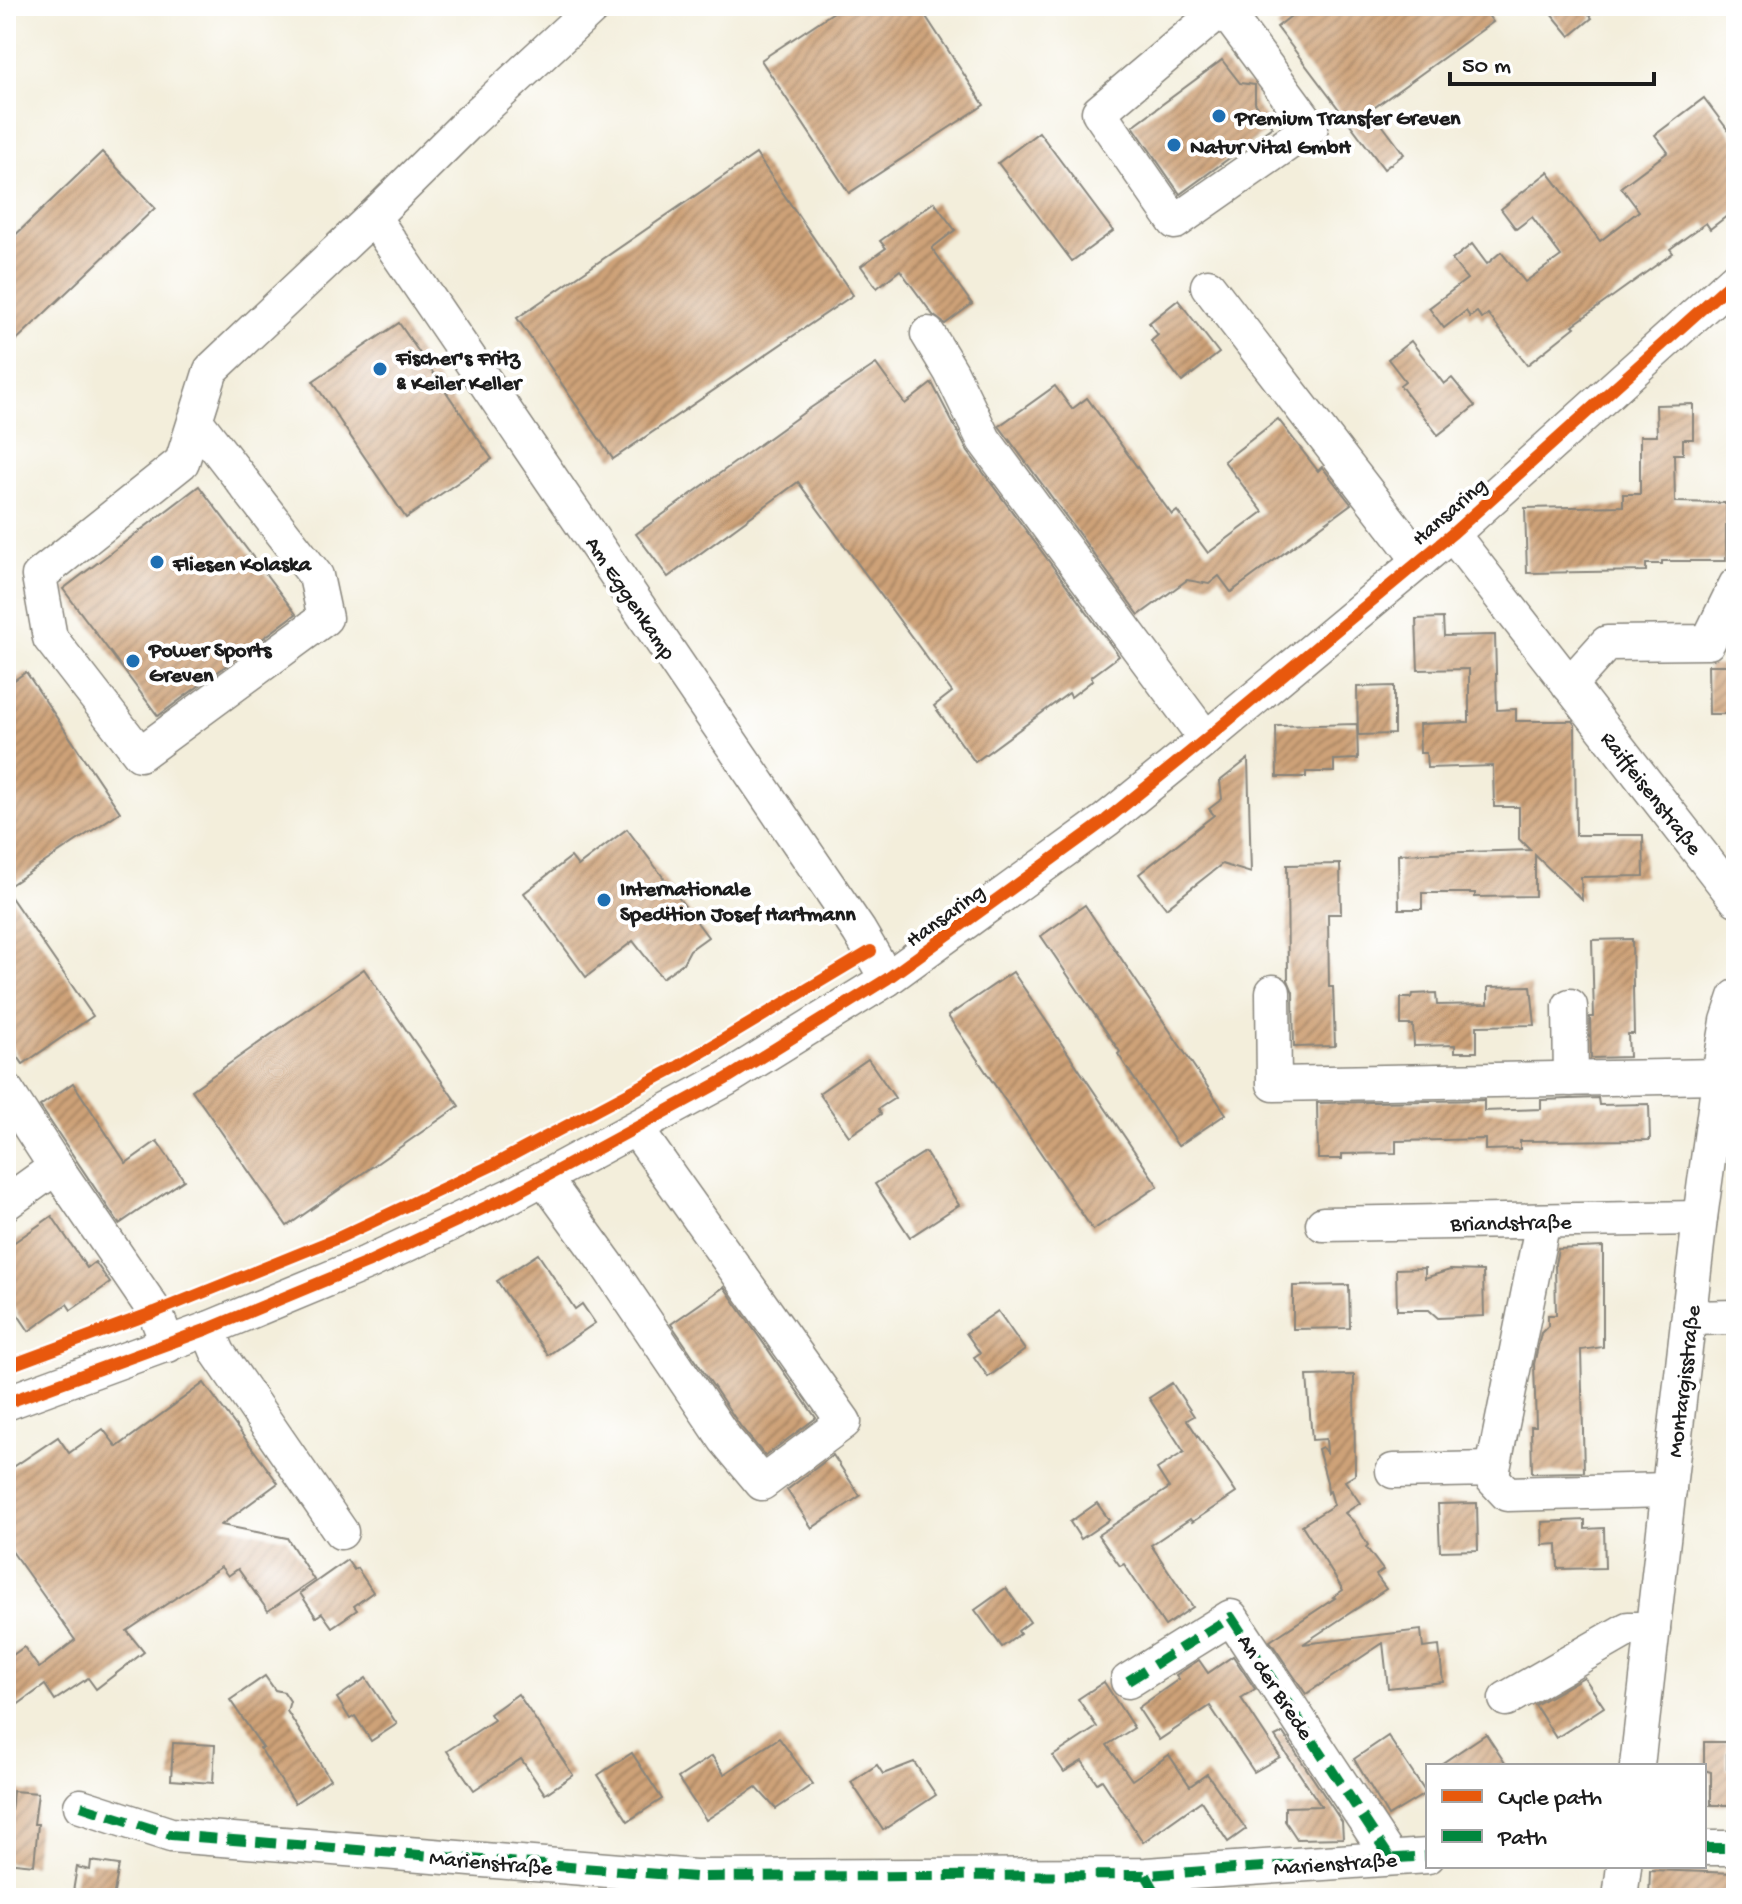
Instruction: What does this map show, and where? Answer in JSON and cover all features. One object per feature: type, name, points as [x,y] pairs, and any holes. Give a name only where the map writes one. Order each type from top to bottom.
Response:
[{"type":"street","points":[[195,420],[316,576],[325,618],[140,754],[50,638],[39,576],[182,462],[195,420],[211,370],[594,6]]},
{"type":"street","points":[[1224,7],[1311,127],[1175,222],[1099,112],[1224,7]]},
{"type":"street","name":"Am Eggenkamp","points":[[373,217],[859,931],[887,979]]},
{"type":"street","name":"Hansaring","points":[[7,1399],[168,1345],[367,1263],[544,1178],[636,1129],[726,1079],[887,979],[1106,820],[1206,739],[1452,534],[1736,278]]},
{"type":"street","points":[[1208,286],[1420,561]]},
{"type":"street","points":[[928,334],[951,372],[984,440],[1206,739]]},
{"type":"street","name":"Raiffeisenstraße","points":[[1452,534],[1736,899]]},
{"type":"street","points":[[1569,685],[1607,643],[1708,642],[1736,585]]},
{"type":"street","points":[[1273,992],[1274,1084],[1571,1079],[1726,1063]]},
{"type":"street","name":"Montargisstraße","points":[[1637,1764],[1700,1218],[1726,1063],[1728,1021],[1736,997]]},
{"type":"street","points":[[1570,1006],[1571,1079]]},
{"type":"street","points":[[6,1090],[155,1312],[168,1345]]},
{"type":"street","points":[[544,1178],[608,1266],[725,1439],[762,1483],[844,1422],[636,1129]]},
{"type":"street","points":[[6,1203],[56,1167]]},
{"type":"street","name":"Briandstraße","points":[[1323,1224],[1700,1218]]},
{"type":"street","points":[[1543,1221],[1493,1479],[1507,1494],[1669,1490]]},
{"type":"street","points":[[1690,1318],[1736,1317]]},
{"type":"street","points":[[208,1329],[218,1353],[341,1532]]},
{"type":"street","points":[[1393,1471],[1493,1469]]},
{"type":"street","name":"An der Brede","points":[[1128,1681],[1231,1617],[1390,1858]]},
{"type":"street","points":[[1506,1699],[1628,1629],[1653,1629]]},
{"type":"street","name":"Marienstraße","points":[[81,1806],[171,1835],[695,1877],[1153,1886],[1426,1856]]},
{"type":"street","points":[[1706,1848],[1736,1848]]},
{"type":"street","points":[[1620,1898],[1624,1868]]},
{"type":"building","points":[[843,6],[919,6],[984,105],[849,193],[761,60]]},
{"type":"building","points":[[1304,6],[1481,6],[1493,22],[1371,110],[1404,154],[1384,169],[1277,27]]},
{"type":"building","points":[[1545,6],[1582,6],[1592,18],[1570,36]]},
{"type":"building","points":[[1222,60],[1240,83],[1255,85],[1255,103],[1272,127],[1180,194],[1133,126]]},
{"type":"building","points":[[1704,98],[1736,141],[1736,209],[1710,229],[1706,223],[1670,249],[1673,253],[1573,325],[1575,327],[1527,365],[1488,314],[1482,319],[1477,312],[1470,317],[1466,311],[1444,328],[1429,308],[1467,279],[1452,260],[1472,244],[1487,264],[1501,252],[1525,282],[1561,256],[1532,217],[1516,229],[1501,209],[1548,172],[1600,241],[1639,211],[1621,187],[1668,152],[1655,135]]},
{"type":"building","points":[[1039,132],[1113,231],[1072,261],[998,163]]},
{"type":"building","points":[[102,152],[155,208],[6,350],[6,244]]},
{"type":"building","points":[[756,154],[853,295],[613,459],[517,318]]},
{"type":"building","points":[[934,202],[955,230],[932,248],[972,304],[945,324],[933,315],[900,270],[877,288],[861,266],[886,248],[880,241]]},
{"type":"building","points":[[1178,300],[1219,353],[1182,382],[1151,341],[1158,335],[1149,323]]},
{"type":"building","points":[[399,323],[492,459],[406,518],[313,381]]},
{"type":"building","points":[[1411,341],[1444,384],[1452,378],[1475,406],[1438,435],[1400,385],[1405,381],[1388,359]]},
{"type":"building","points":[[876,364],[905,404],[932,383],[968,452],[1119,656],[1071,697],[1069,693],[975,762],[934,706],[952,692],[798,482],[668,577],[636,534]]},
{"type":"building","points":[[1055,386],[1072,409],[1087,398],[1172,515],[1177,511],[1208,553],[1263,512],[1224,461],[1278,419],[1318,471],[1322,467],[1351,504],[1231,592],[1219,576],[1209,584],[1187,580],[1139,615],[999,426]]},
{"type":"building","points":[[1693,404],[1693,439],[1683,439],[1683,454],[1674,454],[1675,502],[1726,503],[1726,561],[1662,561],[1662,564],[1646,564],[1646,571],[1527,573],[1525,508],[1623,506],[1623,494],[1640,494],[1640,436],[1657,436],[1656,405]]},
{"type":"building","points":[[199,486],[296,614],[158,716],[63,589]]},
{"type":"building","points":[[1443,618],[1444,636],[1495,635],[1497,710],[1516,709],[1516,721],[1572,721],[1575,725],[1576,835],[1643,835],[1644,876],[1581,877],[1582,900],[1535,855],[1535,896],[1475,897],[1475,893],[1422,893],[1422,909],[1399,909],[1398,854],[1530,850],[1519,839],[1519,807],[1494,807],[1493,766],[1427,768],[1426,753],[1420,753],[1419,724],[1469,722],[1469,669],[1418,670],[1416,619]]},
{"type":"building","points":[[1708,665],[1732,665],[1733,714],[1709,714]]},
{"type":"building","points":[[26,672],[120,812],[6,888],[6,686]]},
{"type":"building","points":[[1394,686],[1394,734],[1358,735],[1357,687]]},
{"type":"building","points":[[1357,724],[1358,759],[1334,760],[1334,772],[1306,772],[1306,777],[1277,777],[1276,726]]},
{"type":"building","points":[[1248,759],[1251,873],[1222,864],[1166,908],[1139,874],[1214,815],[1209,809],[1222,799],[1220,781]]},
{"type":"building","name":"Internationale Spedition Josef Hartmann","points":[[627,829],[708,937],[690,950],[683,963],[662,978],[633,941],[586,977],[524,893],[571,857],[578,866]]},
{"type":"building","points":[[1340,864],[1341,914],[1328,914],[1329,987],[1333,987],[1335,1046],[1294,1047],[1293,992],[1288,980],[1287,865]]},
{"type":"building","points":[[6,890],[93,1016],[23,1064],[6,1039]]},
{"type":"building","points":[[1085,905],[1226,1114],[1178,1146],[1118,1054],[1120,1052],[1041,936]]},
{"type":"building","points":[[1632,939],[1634,1034],[1628,1034],[1629,1057],[1591,1058],[1590,1017],[1594,1017],[1592,940]]},
{"type":"building","points":[[364,969],[459,1106],[287,1226],[192,1090]]},
{"type":"building","points":[[1013,972],[1158,1186],[1093,1230],[948,1016]]},
{"type":"building","points":[[1531,986],[1535,1025],[1477,1026],[1477,1052],[1455,1052],[1455,1045],[1414,1046],[1413,1025],[1401,1025],[1401,998],[1412,998],[1413,994],[1436,993],[1437,1005],[1488,1004],[1488,987]]},
{"type":"building","points":[[868,1059],[895,1098],[878,1109],[881,1114],[849,1136],[819,1093]]},
{"type":"building","points":[[73,1083],[126,1163],[157,1141],[184,1180],[119,1224],[40,1106]]},
{"type":"building","points":[[1598,1098],[1599,1105],[1649,1104],[1650,1140],[1520,1141],[1520,1149],[1485,1150],[1485,1139],[1396,1141],[1396,1153],[1342,1154],[1342,1159],[1318,1159],[1317,1103],[1484,1100],[1484,1111],[1541,1109],[1541,1100]]},
{"type":"building","points":[[925,1152],[959,1205],[910,1237],[875,1184]]},
{"type":"building","points":[[52,1216],[87,1268],[95,1262],[110,1283],[71,1310],[67,1304],[29,1331],[6,1297],[6,1248]]},
{"type":"building","points":[[1603,1247],[1603,1347],[1581,1350],[1584,1472],[1532,1473],[1531,1426],[1536,1426],[1534,1364],[1541,1333],[1548,1326],[1548,1315],[1556,1315],[1555,1264],[1558,1249]]},
{"type":"building","points":[[538,1254],[575,1309],[582,1304],[595,1323],[548,1355],[497,1281]]},
{"type":"building","points":[[1425,1268],[1425,1278],[1450,1270],[1483,1271],[1484,1316],[1438,1318],[1429,1310],[1397,1310],[1396,1269]]},
{"type":"building","points":[[1349,1285],[1350,1328],[1293,1329],[1293,1286]]},
{"type":"building","points":[[724,1287],[816,1418],[765,1456],[741,1427],[671,1324]]},
{"type":"building","points":[[998,1311],[1025,1350],[988,1377],[974,1357],[980,1353],[966,1333]]},
{"type":"building","points":[[1354,1375],[1355,1475],[1345,1481],[1360,1503],[1345,1513],[1355,1523],[1368,1545],[1366,1547],[1383,1570],[1376,1575],[1386,1589],[1303,1644],[1421,1630],[1423,1648],[1439,1646],[1443,1682],[1388,1688],[1383,1643],[1306,1694],[1270,1641],[1343,1590],[1302,1525],[1334,1505],[1330,1491],[1328,1493],[1318,1449],[1322,1447],[1327,1453],[1326,1439],[1312,1440],[1307,1376]]},
{"type":"building","points":[[204,1383],[278,1483],[221,1525],[287,1538],[314,1580],[268,1611],[238,1569],[228,1576],[221,1567],[127,1631],[144,1652],[96,1689],[88,1678],[55,1700],[45,1685],[6,1713],[6,1660],[24,1647],[39,1668],[75,1640],[6,1543],[6,1472],[58,1437],[69,1453],[103,1429],[117,1447]]},
{"type":"building","points":[[1172,1383],[1194,1416],[1187,1420],[1236,1493],[1151,1545],[1193,1607],[1165,1626],[1124,1564],[1120,1566],[1098,1535],[1169,1488],[1157,1469],[1184,1452],[1149,1398]]},
{"type":"building","points":[[833,1455],[860,1496],[812,1528],[787,1490]]},
{"type":"building","points":[[1097,1503],[1109,1520],[1081,1539],[1070,1522]]},
{"type":"building","points":[[1477,1503],[1478,1550],[1440,1551],[1438,1504]]},
{"type":"building","points":[[1585,1520],[1585,1529],[1604,1528],[1605,1568],[1558,1569],[1557,1544],[1543,1545],[1542,1522]]},
{"type":"building","points":[[347,1560],[354,1570],[357,1568],[373,1592],[354,1606],[357,1610],[332,1627],[322,1613],[316,1617],[300,1593]]},
{"type":"building","points":[[1006,1588],[1030,1622],[1002,1647],[975,1610]]},
{"type":"building","points":[[1233,1656],[1255,1689],[1241,1698],[1280,1757],[1254,1772],[1210,1706],[1159,1740],[1138,1708],[1179,1679],[1176,1675],[1199,1660],[1208,1673]]},
{"type":"building","points":[[265,1676],[275,1690],[284,1692],[290,1701],[287,1711],[330,1779],[295,1803],[230,1700]]},
{"type":"building","points":[[1584,1677],[1604,1707],[1556,1738],[1535,1705]]},
{"type":"building","points":[[366,1678],[397,1724],[371,1741],[355,1716],[350,1719],[337,1698]]},
{"type":"building","points":[[1104,1682],[1134,1728],[1107,1745],[1132,1780],[1169,1755],[1190,1786],[1207,1774],[1246,1829],[1228,1842],[1201,1801],[1143,1842],[1102,1780],[1097,1783],[1082,1761],[1064,1772],[1053,1756],[1097,1727],[1078,1699]]},
{"type":"building","points":[[518,1694],[573,1775],[545,1794],[521,1759],[474,1790],[447,1751],[494,1720],[490,1714]]},
{"type":"building","points":[[1283,1733],[1342,1822],[1343,1838],[1297,1839],[1285,1821],[1285,1807],[1321,1806],[1275,1737]]},
{"type":"building","points":[[1486,1734],[1506,1764],[1441,1764]]},
{"type":"building","points":[[1388,1736],[1426,1793],[1388,1816],[1354,1759]]},
{"type":"building","points":[[779,1738],[813,1784],[776,1809],[756,1787],[706,1820],[678,1778],[712,1756],[724,1774]]},
{"type":"building","points":[[1704,1742],[1727,1742],[1727,1769],[1736,1769],[1736,1805],[1711,1805],[1711,1772],[1706,1771]]},
{"type":"building","points":[[173,1743],[215,1745],[213,1783],[171,1780]]},
{"type":"building","points":[[632,1753],[662,1799],[628,1821],[598,1775]]},
{"type":"building","points":[[914,1762],[936,1795],[883,1830],[851,1782],[877,1765],[883,1774]]},
{"type":"building","points":[[13,1791],[38,1793],[34,1865],[6,1862],[6,1820],[10,1821]]},
{"type":"building","points":[[91,1861],[119,1865],[113,1898],[72,1898],[77,1867],[90,1870]]},
{"type":"building","points":[[1650,1870],[1736,1873],[1736,1898],[1649,1898]]},
{"type":"marked path","points":[[1128,1681],[1231,1617],[1390,1858]]},
{"type":"marked path","points":[[81,1806],[171,1835],[695,1877],[1146,1875],[1426,1856]]},
{"type":"marked path","points":[[1706,1848],[1736,1848]]},
{"type":"marked path","points":[[1146,1875],[1159,1898]]},
{"type":"cycle path","points":[[6,1403],[208,1329],[367,1263],[512,1195],[726,1079],[887,979],[1106,820],[1206,739],[1452,534],[1736,278]]},
{"type":"cycle path","points":[[6,1367],[155,1312],[338,1238],[495,1164],[679,1066],[871,951]]},
{"type":"place","name":"Premium Transfer Greven","points":[[1219,116]]},
{"type":"place","name":"Natur Vital GmbH","points":[[1174,145]]},
{"type":"place","name":"Fischer's Fritz & Keiler Keller","points":[[380,369]]},
{"type":"place","name":"Fliesen Kolaska","points":[[157,562]]},
{"type":"place","name":"Power Sports Greven","points":[[133,661]]},
{"type":"place","name":"Internationale Spedition Josef Hartmann","points":[[604,900]]}]
